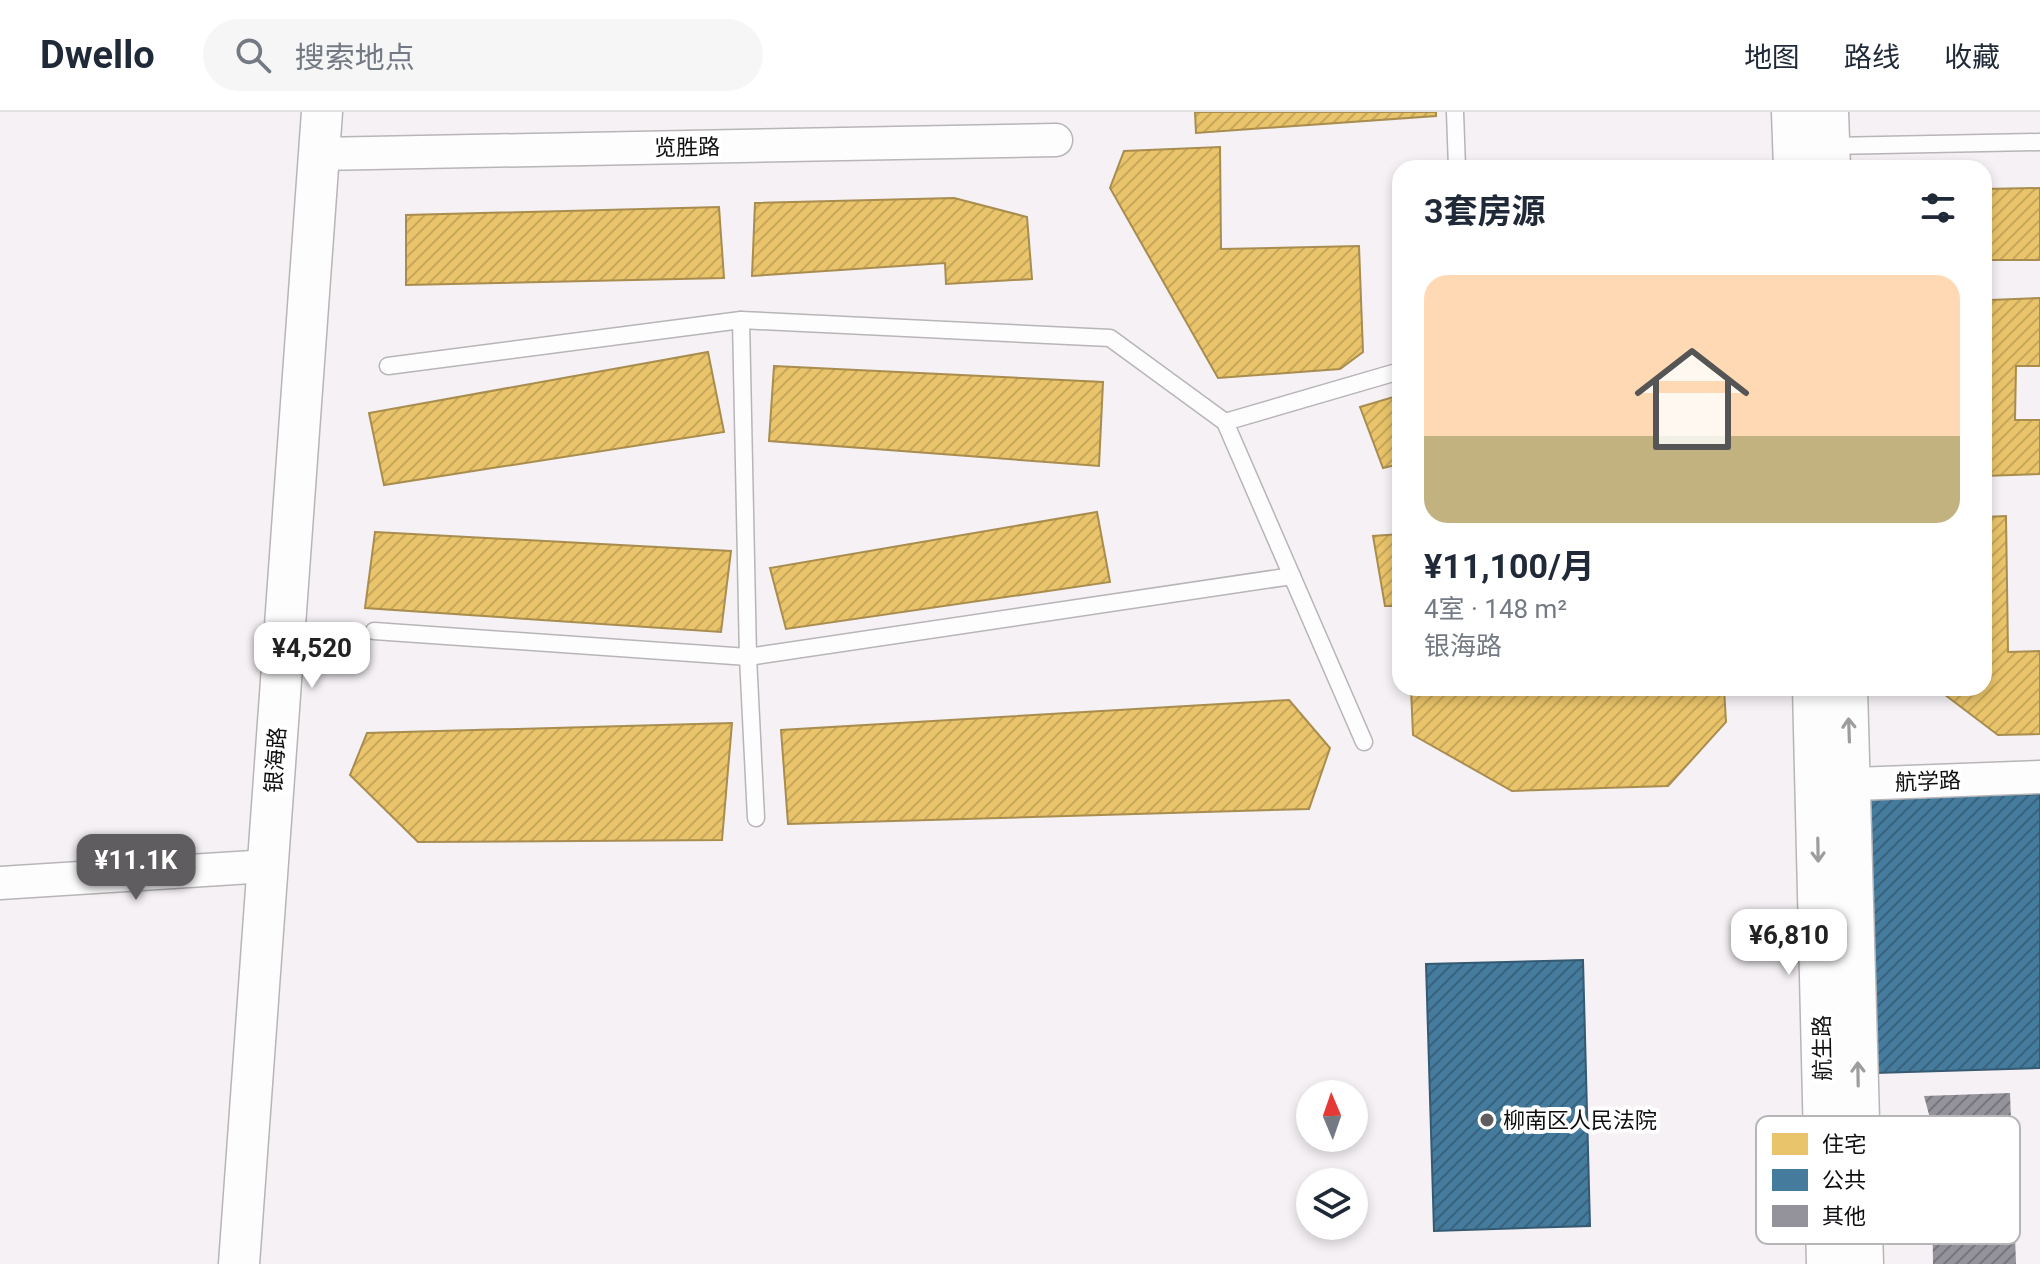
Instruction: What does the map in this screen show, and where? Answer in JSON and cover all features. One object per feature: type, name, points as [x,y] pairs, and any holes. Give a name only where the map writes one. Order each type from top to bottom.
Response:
[{"type":"street","name":"银海路","points":[[239,1264],[322,112]]},
{"type":"street","name":"览胜路","points":[[319,154],[1056,140]]},
{"type":"street","name":"航生路","points":[[1815,696],[1834,784],[1829,1116]]},
{"type":"street","points":[[1846,696],[1834,784],[1854,1116]]},
{"type":"street","name":"航学路","points":[[1834,784],[2040,777]]},
{"type":"street","points":[[0,883],[268,866]]},
{"type":"street","name":"航生路","points":[[1827,1244],[1827,1264]]},
{"type":"street","points":[[1862,1244],[1863,1264]]},
{"type":"lane","points":[[1455,112],[1457,160]]},
{"type":"lane","points":[[1811,143],[2040,142]]},
{"type":"lane","points":[[388,366],[741,320],[1110,338],[1225,422],[1364,742]]},
{"type":"lane","points":[[741,320],[748,657],[756,818]]},
{"type":"lane","points":[[1225,422],[1392,373]]},
{"type":"lane","points":[[374,631],[748,657],[1292,576]]},
{"type":"building: 住宅","points":[[1195,112],[1436,112],[1436,116],[1196,133]]},
{"type":"building: 住宅","points":[[1220,147],[1221,249],[1359,246],[1363,352],[1340,369],[1218,378],[1110,188],[1124,151]]},
{"type":"building: 住宅","points":[[2040,188],[2040,260],[1992,260],[1992,189]]},
{"type":"building: 住宅","points":[[954,198],[1027,217],[1032,279],[946,284],[945,263],[752,276],[755,203]]},
{"type":"building: 住宅","points":[[719,207],[724,278],[406,285],[406,215]]},
{"type":"building: 住宅","points":[[2040,298],[2040,366],[2016,366],[2015,420],[2040,420],[2040,474],[1992,476],[1992,300]]},
{"type":"building: 住宅","points":[[708,352],[724,432],[384,485],[369,413]]},
{"type":"building: 住宅","points":[[774,366],[1103,382],[1099,466],[769,441]]},
{"type":"building: 住宅","points":[[1392,397],[1392,466],[1383,468],[1360,407]]},
{"type":"building: 住宅","points":[[1097,512],[1110,582],[786,629],[770,568]]},
{"type":"building: 住宅","points":[[2006,516],[2008,652],[2040,651],[2040,734],[1998,735],[1947,696],[1992,696],[1992,517]]},
{"type":"building: 住宅","points":[[375,532],[731,551],[721,632],[365,608]]},
{"type":"building: 住宅","points":[[1392,535],[1392,606],[1385,606],[1373,536]]},
{"type":"building: 住宅","points":[[1411,696],[1724,696],[1726,722],[1668,786],[1512,791],[1413,735]]},
{"type":"building: 住宅","points":[[1289,700],[1330,748],[1309,809],[788,824],[781,730]]},
{"type":"building: 住宅","points":[[732,723],[722,840],[418,842],[350,775],[367,733]]},
{"type":"building: 公共","points":[[2040,794],[2040,1068],[1875,1073],[1863,798]]},
{"type":"building: 公共","points":[[1583,960],[1590,1226],[1434,1231],[1426,964]]},
{"type":"building: 其他","points":[[2010,1093],[2011,1116],[1929,1116],[1924,1096]]},
{"type":"building: 其他","points":[[1933,1244],[2015,1244],[2016,1264],[1933,1264]]},
{"type":"place","name":"柳南区人民法院","points":[[1487,1120]]}]
